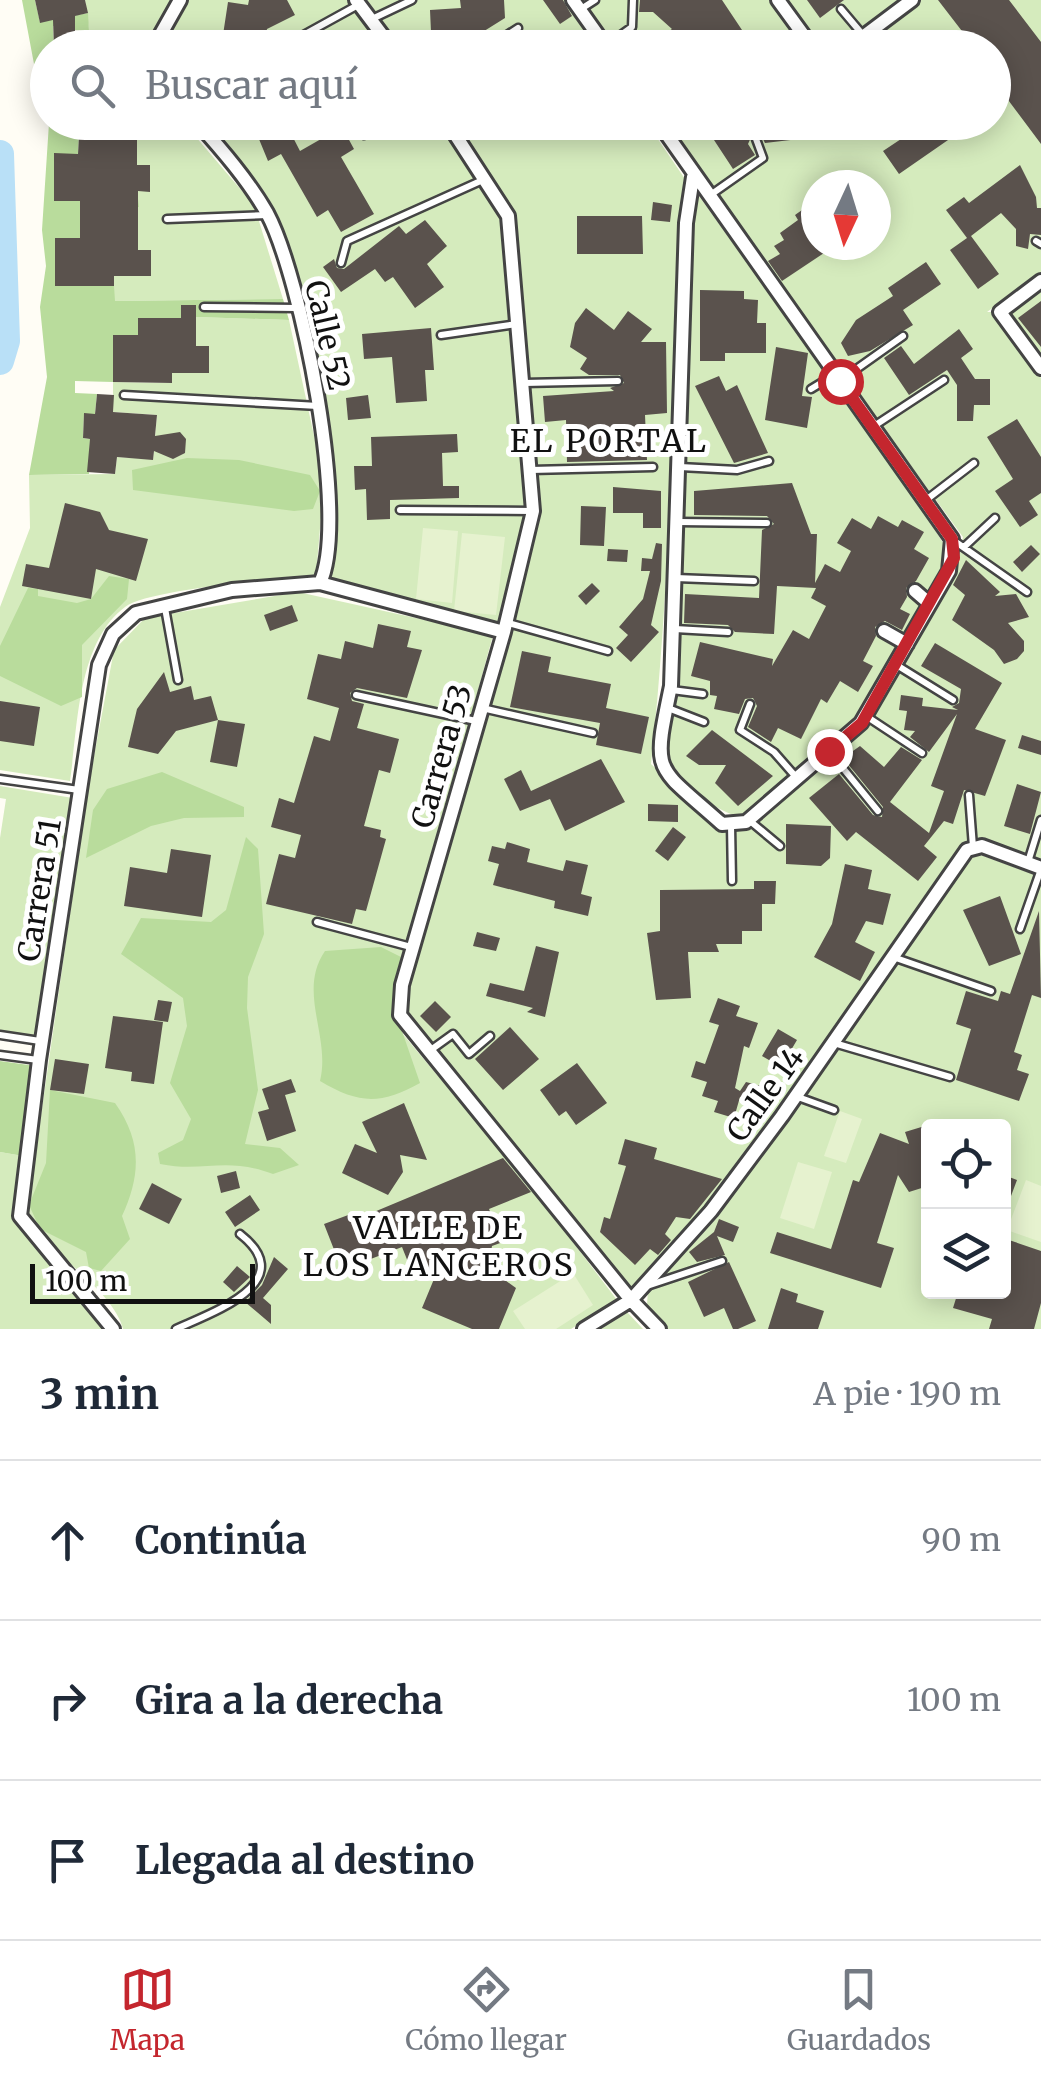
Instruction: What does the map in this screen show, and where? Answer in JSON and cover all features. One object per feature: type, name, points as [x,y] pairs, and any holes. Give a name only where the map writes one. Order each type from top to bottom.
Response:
[{"type":"street","points":[[163,30],[180,0]]},
{"type":"street","points":[[778,0],[800,30]]},
{"type":"street","points":[[872,30],[912,0]]},
{"type":"street","points":[[358,2],[378,30]]},
{"type":"street","points":[[577,5],[595,30]]},
{"type":"street","name":"Calle 52","points":[[211,140],[268,215],[296,308],[319,406],[332,501],[329,565],[320,583]]},
{"type":"street","name":"Carrera 53","points":[[459,140],[508,216],[533,511],[506,627],[399,1000],[400,1015],[630,1300],[659,1329]]},
{"type":"street","points":[[670,140],[958,543],[950,571],[895,664],[872,689],[866,716],[749,820],[732,826],[722,824],[666,774],[658,759],[671,690],[686,223],[693,176]]},
{"type":"street","points":[[1041,281],[1000,312],[1041,368]]},
{"type":"street","points":[[165,606],[232,590],[320,583],[506,627]]},
{"type":"street","points":[[915,591],[930,604]]},
{"type":"street","name":"Carrera 51","points":[[113,1329],[20,1216],[39,1060],[99,665],[113,634],[136,613],[165,606]]},
{"type":"street","points":[[884,631],[907,644]]},
{"type":"street","points":[[973,848],[982,846],[1037,866]]},
{"type":"street","name":"Calle 14","points":[[584,1329],[630,1300],[710,1211],[796,1096],[957,861],[973,848]]},
{"type":"lane","points":[[371,20],[412,0]]},
{"type":"lane","points":[[577,5],[595,0]]},
{"type":"lane","points":[[629,30],[634,0]]},
{"type":"lane","points":[[311,30],[358,2]]},
{"type":"lane","points":[[841,8],[859,30]]},
{"type":"lane","points":[[708,197],[762,158],[756,140]]},
{"type":"lane","points":[[341,263],[347,241],[486,178]]},
{"type":"lane","points":[[167,219],[268,215]]},
{"type":"lane","points":[[204,307],[296,308]]},
{"type":"lane","points":[[440,335],[518,324]]},
{"type":"lane","points":[[811,389],[838,378],[902,336]]},
{"type":"lane","points":[[523,383],[618,380]]},
{"type":"lane","points":[[872,427],[944,380]]},
{"type":"lane","points":[[124,395],[319,406]]},
{"type":"lane","points":[[680,467],[736,470],[769,461]]},
{"type":"lane","points":[[925,500],[974,463]]},
{"type":"lane","points":[[530,470],[653,466]]},
{"type":"lane","points":[[400,510],[533,511]]},
{"type":"lane","points":[[995,518],[958,543],[1027,592]]},
{"type":"lane","points":[[678,522],[767,523]]},
{"type":"lane","points":[[676,578],[754,581]]},
{"type":"lane","points":[[165,606],[178,680]]},
{"type":"lane","points":[[506,627],[608,651]]},
{"type":"lane","points":[[674,629],[728,632]]},
{"type":"lane","points":[[895,664],[953,700]]},
{"type":"lane","points":[[671,690],[703,694]]},
{"type":"lane","points":[[356,695],[593,733]]},
{"type":"lane","points":[[750,704],[740,730],[774,752],[797,778]]},
{"type":"lane","points":[[667,707],[704,722]]},
{"type":"lane","points":[[866,716],[922,753]]},
{"type":"lane","points":[[829,751],[878,811]]},
{"type":"lane","points":[[0,779],[80,790]]},
{"type":"lane","points":[[969,795],[968,826],[973,848]]},
{"type":"lane","points":[[749,820],[780,846]]},
{"type":"lane","points":[[1020,929],[1037,866],[1041,820]]},
{"type":"lane","points":[[732,826],[732,881]]},
{"type":"lane","points":[[318,922],[413,947]]},
{"type":"lane","points":[[892,956],[991,992]]},
{"type":"lane","points":[[427,1053],[453,1034],[469,1054],[490,1036]]},
{"type":"lane","points":[[0,1035],[42,1041]]},
{"type":"lane","points":[[832,1043],[950,1077]]},
{"type":"lane","points":[[0,1054],[39,1060]]},
{"type":"lane","points":[[796,1096],[834,1110]]},
{"type":"lane","points":[[176,1329],[229,1306],[255,1284],[262,1264],[258,1248],[240,1234]]},
{"type":"lane","points":[[642,1288],[722,1262]]},
{"type":"green space","points":[[22,0],[35,0],[40,22],[88,13],[89,30],[75,30],[74,25],[30,30],[30,43]]},
{"type":"green space","points":[[85,0],[172,0],[155,30],[89,30]]},
{"type":"green space","points":[[186,0],[348,0],[371,30],[172,30]]},
{"type":"green space","points":[[361,0],[564,0],[585,30],[384,30]]},
{"type":"green space","points":[[581,0],[773,0],[793,30],[602,30]]},
{"type":"green space","points":[[787,0],[902,0],[862,30],[809,30]]},
{"type":"green space","points":[[920,0],[1041,0],[1041,272],[987,312],[995,312],[1041,378],[1041,861],[984,840],[959,849],[805,1076],[709,1206],[630,1293],[406,1017],[403,998],[524,579],[539,509],[514,216],[463,140],[659,140],[685,179],[676,261],[666,582],[651,764],[721,829],[751,828],[862,732],[957,569],[963,537],[718,202],[677,140],[1011,140],[1011,30],[878,30]]},
{"type":"green space","points":[[48,140],[79,140],[78,154],[54,154],[54,201],[112,201],[137,191],[139,207],[123,208],[80,238],[55,238],[55,285],[114,286],[115,301],[283,299],[289,320],[196,317],[196,305],[181,305],[181,318],[138,318],[138,335],[113,335],[113,382],[75,381],[75,393],[97,394],[95,414],[84,414],[83,438],[90,439],[89,474],[29,475],[47,377],[40,307],[46,266],[42,230]]},
{"type":"green space","points":[[137,140],[199,140],[254,205],[283,299],[114,301],[114,276],[151,276],[151,250],[138,250],[137,191],[150,191],[150,166],[137,165]]},
{"type":"green space","points":[[222,140],[450,140],[489,194],[505,225],[527,517],[501,624],[326,579],[335,548],[337,503],[323,390],[283,232],[269,200]]},
{"type":"green space","points":[[699,196],[912,492],[948,551],[948,561],[854,721],[740,816],[719,809],[697,792],[666,752],[674,714],[684,535],[692,221],[695,198]]},
{"type":"green space","points":[[1041,289],[1041,362],[1007,313]]},
{"type":"green space","points":[[196,317],[289,320],[324,482],[316,575],[186,590],[125,607],[97,642],[89,664],[82,687],[70,781],[0,770],[0,607],[30,528],[29,475],[115,474],[117,457],[153,459],[157,415],[113,412],[113,382],[171,383],[172,373],[196,346]]},
{"type":"green space","points":[[187,458],[239,460],[310,475],[320,491],[313,509],[294,511],[133,490],[132,470]]},
{"type":"green space","points":[[423,528],[458,531],[452,603],[416,599]]},
{"type":"green space","points":[[462,533],[505,537],[496,615],[454,611]]},
{"type":"green space","points":[[109,576],[129,579],[127,599],[82,645],[82,697],[61,706],[0,676],[0,646],[28,588],[38,589],[38,596],[77,603],[91,599]]},
{"type":"green space","points":[[298,592],[493,635],[393,1005],[402,1033],[534,1191],[617,1300],[571,1329],[123,1329],[97,1289],[30,1230],[27,1213],[88,788],[114,650],[145,618]]},
{"type":"green space","points":[[162,772],[244,807],[244,817],[184,818],[151,826],[86,858],[93,810],[107,789]]},
{"type":"green space","points":[[0,786],[79,799],[39,1041],[0,1034],[0,838],[6,799],[0,798]]},
{"type":"green space","points":[[246,837],[258,849],[264,934],[248,977],[247,1008],[258,1090],[245,1144],[280,1148],[299,1165],[273,1174],[241,1166],[160,1164],[158,1153],[183,1140],[191,1119],[170,1083],[187,1026],[183,998],[121,954],[141,918],[211,922],[226,910]]},
{"type":"green space","points":[[978,854],[1041,877],[1041,1329],[665,1329],[647,1304],[648,1291],[763,1154],[970,857]]},
{"type":"green space","points":[[381,947],[403,958],[393,1005],[420,1083],[381,1098],[358,1098],[320,1081],[321,1047],[314,982],[325,951]]},
{"type":"green space","points":[[0,1061],[36,1066],[23,1156],[0,1152]]},
{"type":"green space","points":[[50,1090],[115,1103],[134,1145],[133,1186],[122,1216],[130,1239],[101,1271],[89,1268],[86,1252],[40,1229],[29,1205],[46,1163]]},
{"type":"green space","points":[[840,1111],[862,1119],[846,1163],[824,1156]]},
{"type":"green space","points":[[0,1152],[23,1156],[17,1215],[24,1234],[109,1329],[0,1329]]},
{"type":"green space","points":[[798,1162],[832,1172],[814,1229],[780,1218]]},
{"type":"green space","points":[[1026,1180],[1041,1186],[1041,1242],[1011,1231],[1011,1219]]},
{"type":"green space","points":[[573,1273],[593,1305],[556,1329],[525,1329],[513,1311]]},
{"type":"green space","points":[[627,1312],[643,1329],[598,1329]]},
{"type":"building","points":[[35,0],[85,0],[88,13],[75,16],[75,30],[53,30],[53,20],[40,23]]},
{"type":"building","points":[[249,0],[287,0],[295,15],[267,30],[224,30],[228,2],[248,5]]},
{"type":"building","points":[[460,0],[504,0],[505,18],[486,30],[431,30],[430,10],[461,8]]},
{"type":"building","points":[[543,0],[563,0],[572,16],[560,24]]},
{"type":"building","points":[[640,0],[722,0],[742,30],[670,30],[653,12],[639,12]]},
{"type":"building","points":[[807,0],[844,0],[820,18]]},
{"type":"building","points":[[938,0],[1009,0],[1041,42],[1041,144],[1011,104],[1011,30],[961,30]]},
{"type":"building","points":[[79,140],[137,140],[137,165],[150,165],[150,192],[138,191],[138,250],[151,250],[151,276],[114,276],[114,286],[55,286],[55,238],[80,238],[80,201],[54,201],[54,153],[78,154]]},
{"type":"building","points":[[259,140],[294,140],[300,151],[319,140],[349,140],[354,149],[341,157],[374,214],[341,232],[328,210],[317,217],[281,154],[268,161]]},
{"type":"building","points":[[714,140],[750,140],[748,144],[755,155],[733,169]]},
{"type":"building","points":[[900,140],[948,140],[899,174],[883,151]]},
{"type":"building","points":[[1020,165],[1036,197],[1037,208],[1041,208],[1041,235],[1030,234],[1028,249],[1016,246],[1016,229],[1001,213],[971,236],[999,274],[978,289],[950,250],[967,238],[946,210],[964,197],[969,203]]},
{"type":"building","points":[[653,202],[672,205],[670,222],[651,220]]},
{"type":"building","points":[[801,211],[801,260],[814,260],[782,281],[768,261],[780,254],[774,246],[784,240],[780,233],[798,220],[795,215]]},
{"type":"building","points":[[577,216],[642,216],[643,254],[577,254]]},
{"type":"building","points":[[425,220],[447,246],[427,264],[444,287],[415,308],[393,277],[385,282],[375,269],[341,292],[323,267],[334,259],[337,268],[344,269],[399,226],[406,234]]},
{"type":"building","points":[[926,262],[941,284],[903,310],[913,325],[870,351],[848,356],[841,343],[856,320],[893,296],[888,288]]},
{"type":"building","points":[[700,290],[744,291],[744,299],[758,300],[757,323],[766,323],[766,353],[725,353],[725,361],[700,361]]},
{"type":"building","points":[[1041,301],[1041,347],[1018,318]]},
{"type":"building","points":[[181,305],[196,305],[196,346],[209,346],[209,373],[172,373],[172,383],[113,382],[113,335],[138,335],[138,318],[181,318]]},
{"type":"building","points":[[586,308],[614,330],[628,311],[652,329],[641,342],[666,342],[667,413],[645,415],[647,460],[567,462],[566,420],[545,422],[543,396],[614,391],[610,388],[624,383],[620,375],[589,375],[580,369],[587,358],[570,347],[575,323]]},
{"type":"building","points":[[431,328],[434,370],[425,370],[427,401],[396,403],[392,357],[364,359],[362,334]]},
{"type":"building","points":[[959,329],[973,349],[961,358],[975,379],[990,379],[990,405],[974,405],[973,421],[957,421],[957,385],[947,370],[909,395],[884,358],[901,346],[914,364]]},
{"type":"building","points":[[776,347],[808,353],[802,396],[812,397],[807,428],[765,420]]},
{"type":"building","points":[[719,376],[726,391],[737,385],[768,453],[734,463],[695,386]]},
{"type":"building","points":[[97,394],[114,395],[113,412],[157,415],[155,436],[180,432],[186,439],[185,453],[173,459],[154,451],[153,460],[117,457],[115,474],[87,472],[90,439],[83,438],[84,413],[95,414]]},
{"type":"building","points":[[368,395],[371,418],[348,420],[346,398]]},
{"type":"building","points":[[1017,419],[1041,457],[1041,493],[1029,501],[1038,515],[1020,527],[995,491],[1013,479],[987,437]]},
{"type":"building","points":[[457,434],[458,452],[442,453],[443,486],[459,486],[459,498],[390,500],[390,519],[367,520],[366,489],[355,490],[354,466],[372,466],[371,437]]},
{"type":"building","points":[[792,483],[811,534],[817,534],[815,583],[825,564],[840,572],[851,551],[837,543],[852,518],[871,529],[878,516],[898,527],[902,520],[924,532],[914,549],[929,558],[916,581],[906,588],[907,597],[900,609],[910,614],[902,630],[885,621],[875,627],[876,636],[863,661],[873,666],[858,692],[840,681],[827,703],[821,699],[801,739],[778,728],[771,742],[748,727],[757,706],[753,698],[745,699],[739,714],[714,709],[717,696],[710,695],[710,681],[691,676],[700,642],[773,659],[772,666],[793,630],[809,639],[826,606],[811,598],[816,588],[777,586],[774,634],[735,632],[728,625],[684,623],[685,594],[759,598],[762,530],[774,524],[767,516],[694,515],[694,491]]},
{"type":"building","points":[[613,487],[661,491],[661,528],[643,528],[643,513],[613,513]]},
{"type":"building","points":[[65,503],[100,512],[109,530],[148,539],[136,581],[96,569],[91,599],[22,586],[26,564],[49,568]]},
{"type":"building","points":[[581,506],[606,507],[604,546],[580,545]]},
{"type":"building","points":[[656,543],[662,544],[661,581],[651,625],[659,632],[631,662],[616,648],[628,635],[619,627],[643,599],[650,571],[641,571],[642,558],[652,559]]},
{"type":"building","points":[[1031,545],[1040,554],[1022,572],[1013,562]]},
{"type":"building","points":[[608,549],[628,550],[627,562],[607,561]]},
{"type":"building","points":[[966,560],[1000,592],[995,596],[1016,594],[1029,617],[1008,623],[1024,641],[1024,651],[1017,659],[1004,664],[994,650],[952,620],[965,595],[953,585]]},
{"type":"building","points":[[592,583],[600,591],[586,605],[578,596]]},
{"type":"building","points":[[292,605],[298,621],[270,631],[264,615]]},
{"type":"building","points":[[378,624],[411,631],[407,647],[422,650],[407,698],[357,688],[350,693],[352,701],[364,704],[357,728],[399,739],[390,773],[379,770],[364,826],[381,830],[380,837],[386,839],[366,911],[356,909],[352,924],[266,904],[279,854],[295,858],[301,835],[271,827],[279,798],[294,803],[314,736],[330,741],[339,708],[307,699],[318,654],[341,659],[345,641],[373,648]]},
{"type":"building","points":[[935,643],[1002,683],[975,729],[1006,740],[985,796],[964,790],[953,824],[944,821],[924,846],[937,857],[918,881],[856,832],[847,841],[809,798],[839,774],[873,815],[882,817],[883,807],[843,758],[860,746],[884,767],[901,747],[922,760],[890,802],[929,833],[944,791],[931,786],[957,714],[929,752],[910,737],[915,731],[904,730],[907,711],[899,710],[901,695],[923,698],[922,706],[958,710],[952,707],[959,703],[961,689],[921,666]]},
{"type":"building","points":[[522,651],[551,657],[548,672],[611,684],[606,708],[649,717],[641,754],[596,745],[600,723],[510,707]]},
{"type":"building","points":[[164,672],[170,692],[191,686],[194,700],[211,696],[218,720],[176,731],[158,754],[128,747],[137,709]]},
{"type":"building","points":[[0,701],[40,707],[34,746],[0,741]]},
{"type":"building","points":[[218,720],[245,724],[237,767],[210,762]]},
{"type":"building","points":[[712,730],[773,776],[738,806],[715,783],[726,765],[699,765],[686,756]]},
{"type":"building","points":[[1022,735],[1041,741],[1041,755],[1018,748]]},
{"type":"building","points":[[601,759],[625,802],[565,831],[550,799],[520,811],[504,779],[521,770],[531,791]]},
{"type":"building","points":[[1017,784],[1041,792],[1030,834],[1004,826]]},
{"type":"building","points":[[648,804],[678,805],[678,822],[648,821]]},
{"type":"building","points":[[786,824],[831,826],[830,858],[821,866],[786,864]]},
{"type":"building","points":[[673,827],[686,837],[668,861],[655,851]]},
{"type":"building","points":[[507,842],[530,849],[527,862],[563,871],[566,860],[588,865],[581,894],[592,897],[588,916],[554,908],[555,901],[493,885],[499,864],[488,861],[492,846],[505,849]]},
{"type":"building","points":[[171,849],[211,855],[202,917],[124,906],[130,867],[167,873]]},
{"type":"building","points":[[845,864],[872,870],[868,889],[891,894],[883,925],[866,921],[855,942],[875,952],[860,981],[814,957],[832,924]]},
{"type":"building","points":[[754,881],[776,881],[775,904],[762,904],[762,931],[742,931],[742,944],[716,944],[719,952],[688,952],[691,998],[656,1000],[647,933],[660,931],[660,890],[754,889]]},
{"type":"building","points":[[1000,896],[1021,954],[989,966],[963,910]]},
{"type":"building","points":[[1039,911],[1041,998],[1032,995],[1014,1052],[1022,1055],[1017,1070],[1029,1074],[1019,1101],[956,1080],[971,1029],[956,1024],[966,991],[998,1001],[1001,991],[1010,994]]},
{"type":"building","points":[[477,932],[500,938],[496,951],[473,946]]},
{"type":"building","points":[[536,946],[559,952],[545,1017],[527,1012],[533,1008],[486,996],[490,983],[524,991]]},
{"type":"building","points":[[718,998],[740,1006],[736,1016],[758,1023],[749,1048],[744,1046],[735,1088],[740,1091],[746,1082],[765,1087],[761,1103],[740,1097],[734,1118],[714,1112],[718,1101],[702,1096],[707,1082],[691,1077],[696,1061],[705,1064],[719,1025],[709,1022]]},
{"type":"building","points":[[158,1000],[172,1002],[168,1022],[154,1020]]},
{"type":"building","points":[[435,1001],[451,1017],[436,1032],[420,1016]]},
{"type":"building","points":[[113,1016],[163,1022],[154,1084],[131,1081],[132,1072],[105,1068]]},
{"type":"building","points":[[510,1027],[539,1059],[503,1090],[475,1059]]},
{"type":"building","points":[[778,1029],[797,1040],[781,1067],[762,1056]]},
{"type":"building","points":[[55,1059],[89,1064],[84,1094],[50,1090]]},
{"type":"building","points":[[577,1063],[607,1103],[576,1125],[566,1111],[559,1116],[540,1090]]},
{"type":"building","points":[[291,1079],[296,1092],[285,1095],[296,1131],[267,1141],[258,1112],[269,1109],[262,1089]]},
{"type":"building","points":[[404,1103],[427,1160],[400,1155],[403,1172],[388,1195],[342,1173],[355,1144],[377,1153],[362,1122]]},
{"type":"building","points":[[921,1127],[921,1188],[909,1192],[898,1175],[877,1243],[894,1248],[881,1288],[770,1253],[777,1232],[831,1249],[853,1180],[859,1182],[880,1133],[909,1144],[905,1132]]},
{"type":"building","points":[[625,1139],[657,1148],[654,1159],[722,1179],[690,1219],[676,1217],[665,1234],[671,1240],[658,1255],[650,1249],[635,1265],[600,1232],[604,1217],[610,1219],[626,1166],[618,1164]]},
{"type":"building","points":[[503,1158],[531,1192],[489,1209],[503,1242],[492,1246],[488,1268],[516,1288],[499,1329],[472,1329],[422,1308],[439,1267],[414,1277],[402,1247],[342,1270],[324,1224],[359,1211],[362,1217]]},
{"type":"building","points":[[236,1171],[240,1188],[221,1193],[217,1176]]},
{"type":"building","points":[[152,1183],[182,1199],[169,1224],[139,1209]]},
{"type":"building","points":[[250,1195],[260,1210],[235,1227],[225,1212]]},
{"type":"building","points":[[719,1219],[739,1227],[733,1242],[717,1236],[725,1255],[697,1262],[689,1252],[714,1232]]},
{"type":"building","points":[[1011,1241],[1041,1251],[1041,1303],[1034,1329],[989,1329],[992,1319],[953,1308],[956,1299],[1011,1299]]},
{"type":"building","points":[[274,1257],[288,1269],[263,1298],[271,1305],[271,1324],[245,1302],[262,1285]]},
{"type":"building","points":[[729,1262],[756,1321],[738,1329],[733,1329],[724,1308],[704,1317],[688,1282]]},
{"type":"building","points":[[237,1266],[250,1277],[234,1292],[223,1282]]},
{"type":"building","points":[[781,1288],[798,1294],[796,1302],[824,1311],[818,1329],[768,1329]]},
{"type":"waterway","points":[[0,154],[6,341],[0,361]]},
{"type":"district","name":"EL PORTAL","points":[[609,441]]},
{"type":"district","name":"VALLE DE LOS LANCEROS","points":[[439,1246]]},
{"type":"route","points":[[829,751],[862,723],[954,558],[952,539],[840,381]]}]
